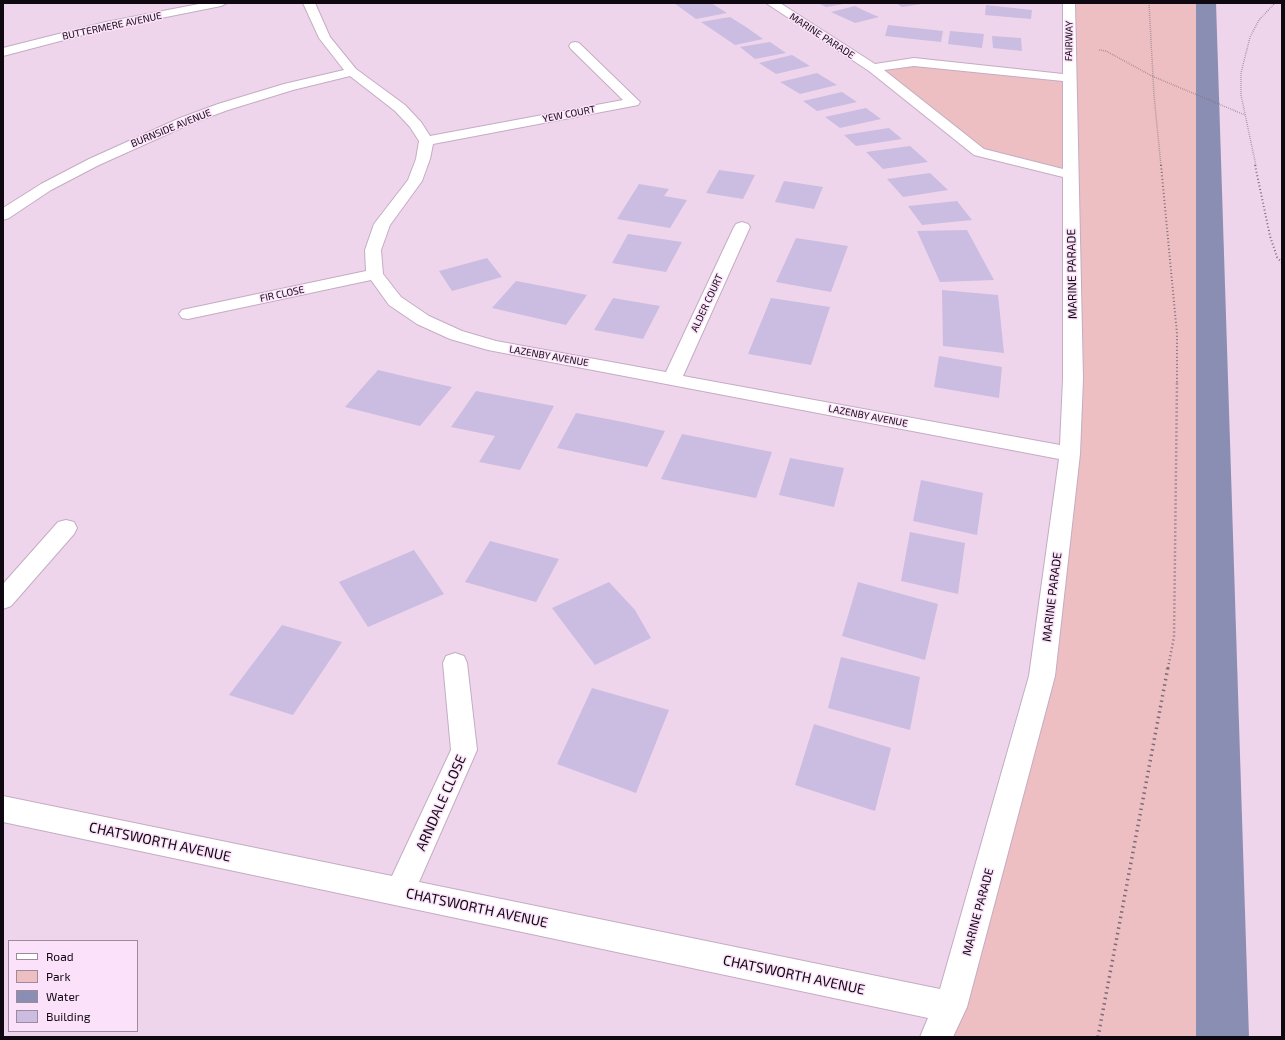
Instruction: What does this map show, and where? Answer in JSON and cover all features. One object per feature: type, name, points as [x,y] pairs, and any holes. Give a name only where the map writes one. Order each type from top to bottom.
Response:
[{"type":"street","name":"BUTTERMERE AVENUE","points":[[3,52],[106,26],[221,3]]},
{"type":"street","points":[[310,3],[317,23],[325,38],[352,72],[400,108],[416,125],[426,141],[423,159],[415,181],[382,224],[373,250],[375,274]]},
{"type":"street","name":"MARINE PARADE","points":[[772,3],[873,68],[979,152],[1071,175]]},
{"type":"street","name":"FAIRWAY","points":[[1069,78],[1070,3]]},
{"type":"street","name":"YEW COURT","points":[[426,141],[633,102],[575,46]]},
{"type":"street","points":[[873,68],[914,62],[1069,78]]},
{"type":"street","name":"BURNSIDE AVENUE","points":[[3,215],[46,187],[94,162],[185,121],[223,107],[288,87],[352,72]]},
{"type":"street","name":"MARINE PARADE","points":[[936,1037],[951,1007],[1042,676],[1070,454],[1073,379],[1069,78]]},
{"type":"street","name":"ALDER COURT","points":[[672,379],[742,227]]},
{"type":"street","name":"FIR CLOSE","points":[[188,314],[375,274]]},
{"type":"street","name":"LAZENBY AVENUE","points":[[375,274],[395,301],[423,320],[456,335],[494,346],[1070,454]]},
{"type":"street","points":[[3,600],[66,528]]},
{"type":"street","name":"ARNDALE CLOSE","points":[[400,892],[464,750],[455,662]]},
{"type":"street","name":"CHATSWORTH AVENUE","points":[[3,809],[951,1007]]},
{"type":"path","points":[[1098,1037],[1174,637],[1177,334],[1152,76],[1149,3]]},
{"type":"path","points":[[1275,3],[1259,20],[1250,37],[1241,73],[1241,95],[1270,236],[1277,258],[1282,263]]},
{"type":"path","points":[[1069,46],[1106,51],[1152,76],[1245,115]]},
{"type":"green space","points":[[1069,3],[1196,3],[1200,1037],[936,1037],[1042,675],[1070,454],[1071,175],[979,152],[873,68],[914,62],[1068,78]]},
{"type":"water","points":[[1196,3],[1216,3],[1249,1037],[1196,1037]]},
{"type":"building","points":[[674,3],[711,3],[727,13],[696,19]]},
{"type":"building","points":[[818,3],[843,3],[844,4],[826,7]]},
{"type":"building","points":[[896,3],[921,3],[922,4],[902,7]]},
{"type":"building","points":[[986,5],[1032,10],[1031,19],[985,15]]},
{"type":"building","points":[[855,6],[879,17],[855,23],[831,12]]},
{"type":"building","points":[[730,17],[763,39],[735,45],[701,22]]},
{"type":"building","points":[[888,25],[943,31],[941,42],[885,36]]},
{"type":"building","points":[[950,31],[984,34],[982,48],[948,44]]},
{"type":"building","points":[[992,36],[1021,38],[1022,51],[993,48]]},
{"type":"building","points":[[770,42],[786,53],[755,59],[740,47]]},
{"type":"building","points":[[792,55],[810,66],[776,74],[759,63]]},
{"type":"building","points":[[817,73],[837,85],[800,94],[780,82]]},
{"type":"building","points":[[842,92],[857,102],[817,111],[803,101]]},
{"type":"building","points":[[866,108],[881,119],[840,128],[825,117]]},
{"type":"building","points":[[889,128],[902,139],[856,146],[844,135]]},
{"type":"building","points":[[910,146],[928,162],[883,169],[866,152]]},
{"type":"building","points":[[719,170],[755,175],[743,199],[706,193]]},
{"type":"building","points":[[930,173],[948,190],[903,197],[887,179]]},
{"type":"building","points":[[784,181],[823,187],[814,209],[775,202]]},
{"type":"building","points":[[639,184],[669,189],[664,196],[687,200],[670,228],[617,219]]},
{"type":"building","points":[[957,201],[972,220],[922,225],[908,206]]},
{"type":"building","points":[[967,230],[994,280],[940,282],[917,231]]},
{"type":"building","points":[[628,234],[682,242],[666,272],[612,263]]},
{"type":"building","points":[[796,238],[848,246],[831,292],[776,282]]},
{"type":"building","points":[[487,258],[502,277],[452,291],[439,271]]},
{"type":"building","points":[[516,281],[587,295],[566,325],[492,308]]},
{"type":"building","points":[[942,290],[998,295],[1004,353],[943,346]]},
{"type":"building","points":[[613,298],[660,306],[643,339],[594,330]]},
{"type":"building","points":[[771,298],[830,307],[811,365],[748,354]]},
{"type":"building","points":[[939,356],[1002,367],[999,398],[934,387]]},
{"type":"building","points":[[378,370],[452,387],[420,426],[345,407]]},
{"type":"building","points":[[476,391],[554,406],[520,470],[479,462],[495,436],[451,427]]},
{"type":"building","points":[[576,413],[665,431],[647,467],[557,448]]},
{"type":"building","points":[[682,434],[772,452],[756,498],[661,479]]},
{"type":"building","points":[[790,458],[844,468],[834,507],[779,495]]},
{"type":"building","points":[[921,480],[983,493],[977,535],[913,521]]},
{"type":"building","points":[[910,532],[965,543],[958,594],[901,581]]},
{"type":"building","points":[[490,541],[559,559],[536,602],[465,582]]},
{"type":"building","points":[[414,550],[444,594],[368,627],[339,582]]},
{"type":"building","points":[[609,582],[635,610],[651,638],[595,665],[552,608]]},
{"type":"building","points":[[858,582],[938,604],[925,660],[842,636]]},
{"type":"building","points":[[282,625],[342,642],[293,715],[229,695]]},
{"type":"building","points":[[841,657],[920,677],[910,730],[828,708]]},
{"type":"building","points":[[592,688],[669,710],[636,793],[557,764]]},
{"type":"building","points":[[814,724],[891,748],[875,811],[795,785]]}]
